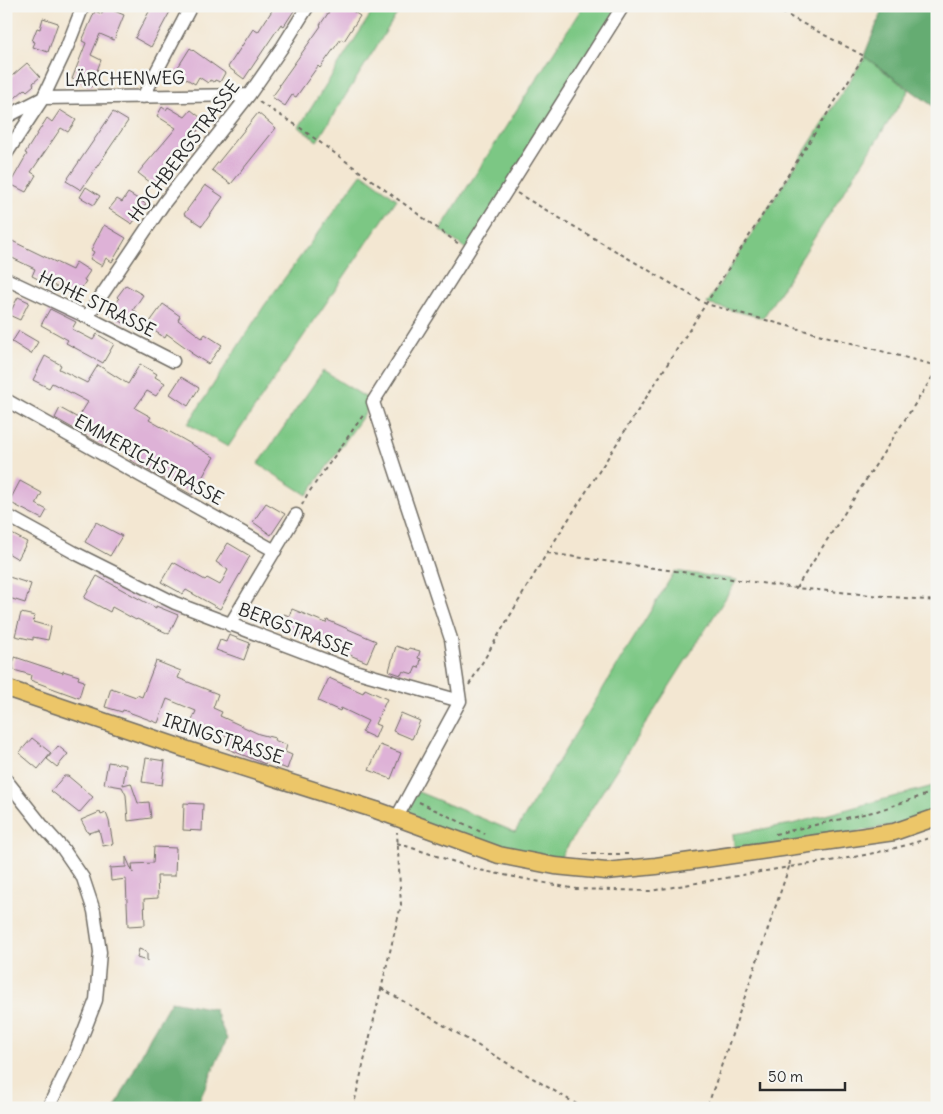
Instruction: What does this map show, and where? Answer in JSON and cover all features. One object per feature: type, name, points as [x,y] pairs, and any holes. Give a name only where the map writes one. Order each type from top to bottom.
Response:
[{"type":"main road","name":"IRINGSTRASSE","points":[[6,688],[190,751],[400,811],[428,828],[499,854],[555,866],[606,871],[656,866],[894,832],[937,817]]},
{"type":"street","points":[[6,154],[43,98],[68,47],[83,6]]},
{"type":"street","points":[[143,97],[191,6]]},
{"type":"street","name":"HOCHBERGSTRASSE","points":[[87,317],[164,203],[249,95],[284,46],[308,6]]},
{"type":"street","points":[[400,811],[460,701],[451,639],[373,402],[623,6]]},
{"type":"street","name":"LÄRCHENWEG","points":[[6,118],[43,98],[249,95]]},
{"type":"street","name":"HOHE STRASSE","points":[[6,279],[87,317],[173,361]]},
{"type":"street","name":"EMMERICHSTRASSE","points":[[6,400],[275,551]]},
{"type":"street","name":"BERGSTRASSE","points":[[6,515],[75,553],[175,603],[351,670],[460,701]]},
{"type":"street","points":[[230,625],[296,516]]},
{"type":"street","points":[[6,780],[63,849],[83,878],[94,911],[100,952],[96,1000],[77,1049],[48,1108]]},
{"type":"path","points":[[460,701],[547,553],[864,56],[770,6]]},
{"type":"path","points":[[249,95],[299,127],[470,251]]},
{"type":"path","points":[[509,188],[706,304],[937,366]]},
{"type":"path","points":[[796,588],[937,370]]},
{"type":"path","points":[[296,516],[307,495],[373,402]]},
{"type":"path","points":[[547,553],[796,588],[937,601]]},
{"type":"path","points":[[774,834],[877,811],[937,792]]},
{"type":"path","points":[[354,1108],[401,906],[400,811],[417,801],[486,835]]},
{"type":"path","points":[[789,867],[863,856],[922,841],[937,835]]},
{"type":"path","points":[[707,1108],[789,867],[790,846]]},
{"type":"path","points":[[584,854],[634,854]]},
{"type":"path","points":[[382,988],[583,1108]]},
{"type":"green space","points":[[376,6],[402,6],[317,141],[299,127]]},
{"type":"green space","points":[[583,6],[623,6],[469,251],[440,230]]},
{"type":"green space","points":[[884,6],[937,6],[937,109],[864,56]]},
{"type":"green space","points":[[865,57],[909,90],[763,318],[707,304]]},
{"type":"green space","points":[[362,173],[397,199],[228,447],[188,424],[264,306]]},
{"type":"green space","points":[[323,371],[373,402],[307,495],[258,464]]},
{"type":"green space","points":[[675,571],[737,580],[555,866],[397,817],[411,789],[515,832]]},
{"type":"green space","points":[[937,785],[937,817],[735,854],[733,834],[792,824]]},
{"type":"green space","points":[[171,1001],[214,1009],[227,1039],[196,1108],[115,1108],[150,1037]]},
{"type":"building","points":[[152,6],[173,6],[151,47],[135,38]]},
{"type":"building","points":[[275,6],[297,6],[284,26],[281,24],[244,79],[228,67],[253,29],[258,32]]},
{"type":"building","points":[[333,6],[345,6],[360,16],[344,41],[341,39],[320,68],[318,66],[296,97],[292,95],[285,106],[272,97]]},
{"type":"building","points":[[105,7],[124,15],[114,40],[100,34],[91,55],[101,60],[91,87],[72,79],[86,43],[82,41],[95,11],[102,14]]},
{"type":"building","points":[[43,18],[58,23],[48,52],[33,47],[35,42],[32,41],[37,28],[40,29]]},
{"type":"building","points":[[190,48],[225,73],[220,82],[210,80],[208,83],[199,77],[195,84],[175,72]]},
{"type":"building","points":[[27,63],[40,77],[27,91],[25,89],[6,106],[6,81]]},
{"type":"building","points":[[162,107],[166,110],[168,107],[185,117],[191,110],[205,121],[155,186],[138,173],[176,128],[157,116]]},
{"type":"building","points":[[60,110],[76,120],[68,132],[61,128],[31,172],[36,175],[26,192],[10,184],[27,154],[25,153],[47,118],[52,122]]},
{"type":"building","points":[[113,112],[128,121],[81,190],[66,181]]},
{"type":"building","points":[[258,113],[276,128],[231,184],[212,170]]},
{"type":"building","points":[[205,185],[223,197],[202,226],[184,214]]},
{"type":"building","points":[[86,187],[100,196],[94,205],[80,197]]},
{"type":"building","points":[[128,193],[146,204],[132,224],[109,209],[117,199],[122,202]]},
{"type":"building","points":[[104,225],[126,238],[112,262],[106,258],[102,266],[90,259],[94,252],[91,250]]},
{"type":"building","points":[[6,238],[72,270],[76,262],[90,271],[76,297],[32,276],[35,269],[6,255]]},
{"type":"building","points":[[126,285],[143,295],[133,310],[137,312],[130,323],[127,321],[125,324],[109,314],[119,299],[117,297]]},
{"type":"building","points":[[18,297],[29,302],[20,320],[9,315]]},
{"type":"building","points":[[163,304],[180,316],[178,320],[202,338],[205,334],[222,345],[208,364],[167,334],[165,338],[147,326]]},
{"type":"building","points":[[50,309],[76,322],[72,329],[93,340],[97,334],[114,344],[103,363],[66,343],[68,340],[41,325]]},
{"type":"building","points":[[19,331],[38,342],[31,354],[12,342]]},
{"type":"building","points":[[45,356],[61,365],[59,369],[87,383],[98,365],[128,384],[140,364],[157,374],[155,377],[165,383],[156,396],[147,391],[135,408],[151,417],[149,420],[214,457],[192,495],[130,460],[135,452],[108,438],[104,446],[55,418],[60,408],[78,418],[88,402],[52,383],[49,388],[33,380]]},
{"type":"building","points":[[181,377],[199,388],[188,406],[170,394]]},
{"type":"building","points":[[20,481],[42,493],[36,504],[47,510],[42,519],[9,502]]},
{"type":"building","points":[[266,503],[285,514],[271,535],[253,522]]},
{"type":"building","points":[[96,522],[122,536],[110,556],[85,542]]},
{"type":"building","points":[[6,531],[27,542],[18,559],[6,552]]},
{"type":"building","points":[[228,543],[250,556],[220,609],[186,590],[183,594],[161,582],[173,562],[205,580],[207,578],[220,585],[228,570],[216,562]]},
{"type":"building","points":[[97,576],[156,608],[156,606],[178,615],[169,634],[112,607],[110,612],[84,598]]},
{"type":"building","points":[[9,577],[31,584],[25,603],[6,597],[6,585]]},
{"type":"building","points":[[292,609],[326,623],[327,620],[376,641],[367,662],[278,627],[284,614],[289,616]]},
{"type":"building","points":[[21,613],[35,616],[33,622],[51,627],[48,640],[33,637],[33,640],[15,636]]},
{"type":"building","points":[[229,635],[250,643],[244,660],[216,650],[220,640],[226,642]]},
{"type":"building","points":[[396,646],[420,651],[418,658],[421,659],[419,668],[416,667],[413,674],[403,671],[401,675],[389,671]]},
{"type":"building","points":[[15,657],[63,673],[63,671],[79,676],[78,679],[84,681],[79,698],[30,680],[31,675],[14,670]]},
{"type":"building","points":[[156,661],[181,671],[178,678],[218,694],[213,708],[222,712],[220,716],[259,734],[275,738],[274,740],[287,745],[285,752],[292,755],[287,769],[267,761],[265,764],[226,748],[230,737],[205,728],[200,739],[187,733],[196,711],[167,699],[158,723],[123,710],[122,712],[105,707],[111,688],[136,697],[137,695],[142,697]]},
{"type":"building","points":[[329,678],[363,693],[365,689],[387,699],[375,724],[380,726],[375,738],[362,732],[368,721],[341,708],[340,711],[318,701]]},
{"type":"building","points":[[401,713],[420,721],[412,739],[393,731]]},
{"type":"building","points":[[32,738],[51,753],[38,769],[19,753]]},
{"type":"building","points":[[380,745],[401,753],[391,779],[369,770]]},
{"type":"building","points":[[58,746],[68,754],[57,767],[47,759]]},
{"type":"building","points":[[146,758],[165,761],[162,785],[142,782]]},
{"type":"building","points":[[108,762],[126,765],[123,785],[131,783],[138,803],[149,802],[151,818],[128,821],[126,795],[122,787],[104,784]]},
{"type":"building","points":[[64,776],[68,776],[93,797],[79,813],[51,791]]},
{"type":"building","points":[[184,803],[203,804],[202,831],[183,830]]},
{"type":"building","points":[[100,812],[101,815],[106,813],[113,844],[103,846],[99,830],[88,833],[81,820]]},
{"type":"building","points":[[154,847],[176,848],[175,876],[157,876],[158,898],[144,899],[145,925],[128,926],[126,879],[111,881],[110,868],[126,867],[126,857],[133,873],[132,864],[153,863]]},
{"type":"building","points":[[139,949],[147,952],[147,961],[137,958]]}]
